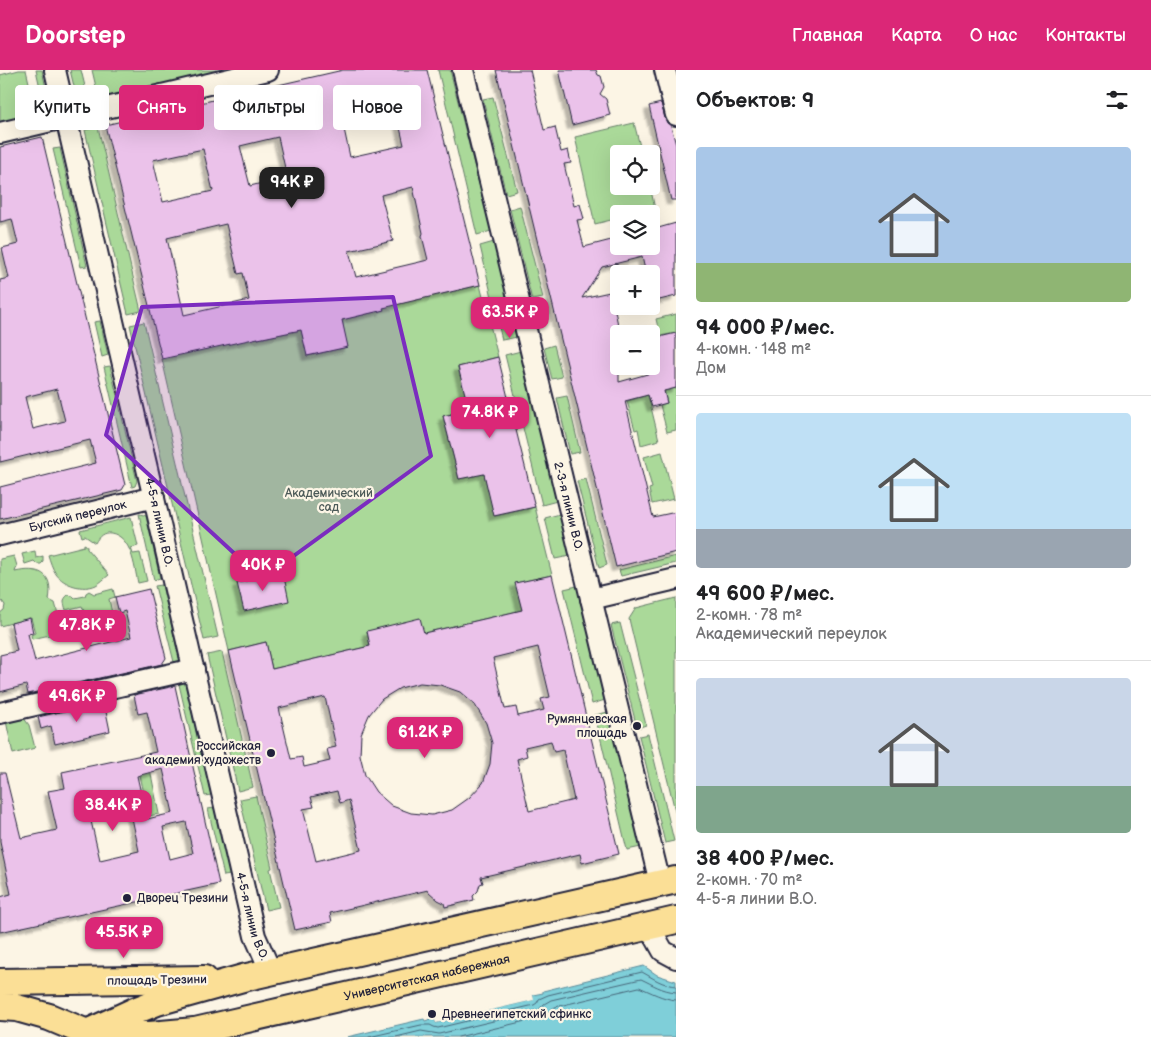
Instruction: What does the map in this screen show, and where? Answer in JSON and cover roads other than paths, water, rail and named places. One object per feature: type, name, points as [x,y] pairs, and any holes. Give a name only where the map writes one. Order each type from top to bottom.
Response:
[{"type":"main road","points":[[243,978],[668,881]]},
{"type":"main road","name":"Университетская набережная","points":[[186,1034],[676,920]]},
{"type":"main road","name":"площадь Трезини","points":[[3,982],[243,978]]},
{"type":"main road","name":"площадь Трезини","points":[[3,982],[30,988],[50,997],[65,1008],[87,1036],[128,1013],[157,1002],[243,978]]},
{"type":"main road","points":[[0,1007],[17,1008],[49,1017],[87,1036],[186,1034]]},
{"type":"street","name":"4-5-я линии В.О.","points":[[55,70],[58,85]]},
{"type":"street","points":[[109,108],[268,70]]},
{"type":"street","name":"2-3-я линии В.О.","points":[[463,70],[591,599],[668,881]]},
{"type":"street","points":[[666,70],[676,114]]},
{"type":"street","points":[[0,133],[15,130]]},
{"type":"street","name":"4-5-я линии В.О.","points":[[69,130],[256,936],[271,972]]},
{"type":"street","name":"Бугский переулок","points":[[0,535],[154,497]]},
{"type":"street","points":[[591,599],[676,579]]},
{"type":"street","points":[[0,713],[194,668]]},
{"type":"street","points":[[649,926],[663,951],[676,958]]},
{"type":"water","points":[[644,966],[657,975],[676,981],[676,1037],[347,1037],[424,1019],[425,1021],[434,1018],[436,1023],[533,1000],[533,995],[543,993],[543,991]]},
{"type":"place","name":"Румянцевская площадь","points":[[637,726]]},
{"type":"place","name":"Российская академия художеств","points":[[271,753]]},
{"type":"place","name":"Дворец Трезини","points":[[127,898]]},
{"type":"place","name":"Древнеегипетский сфинкс","points":[[432,1014]]},
{"type":"park label","name":"Академический сад","points":[[329,500]]}]
